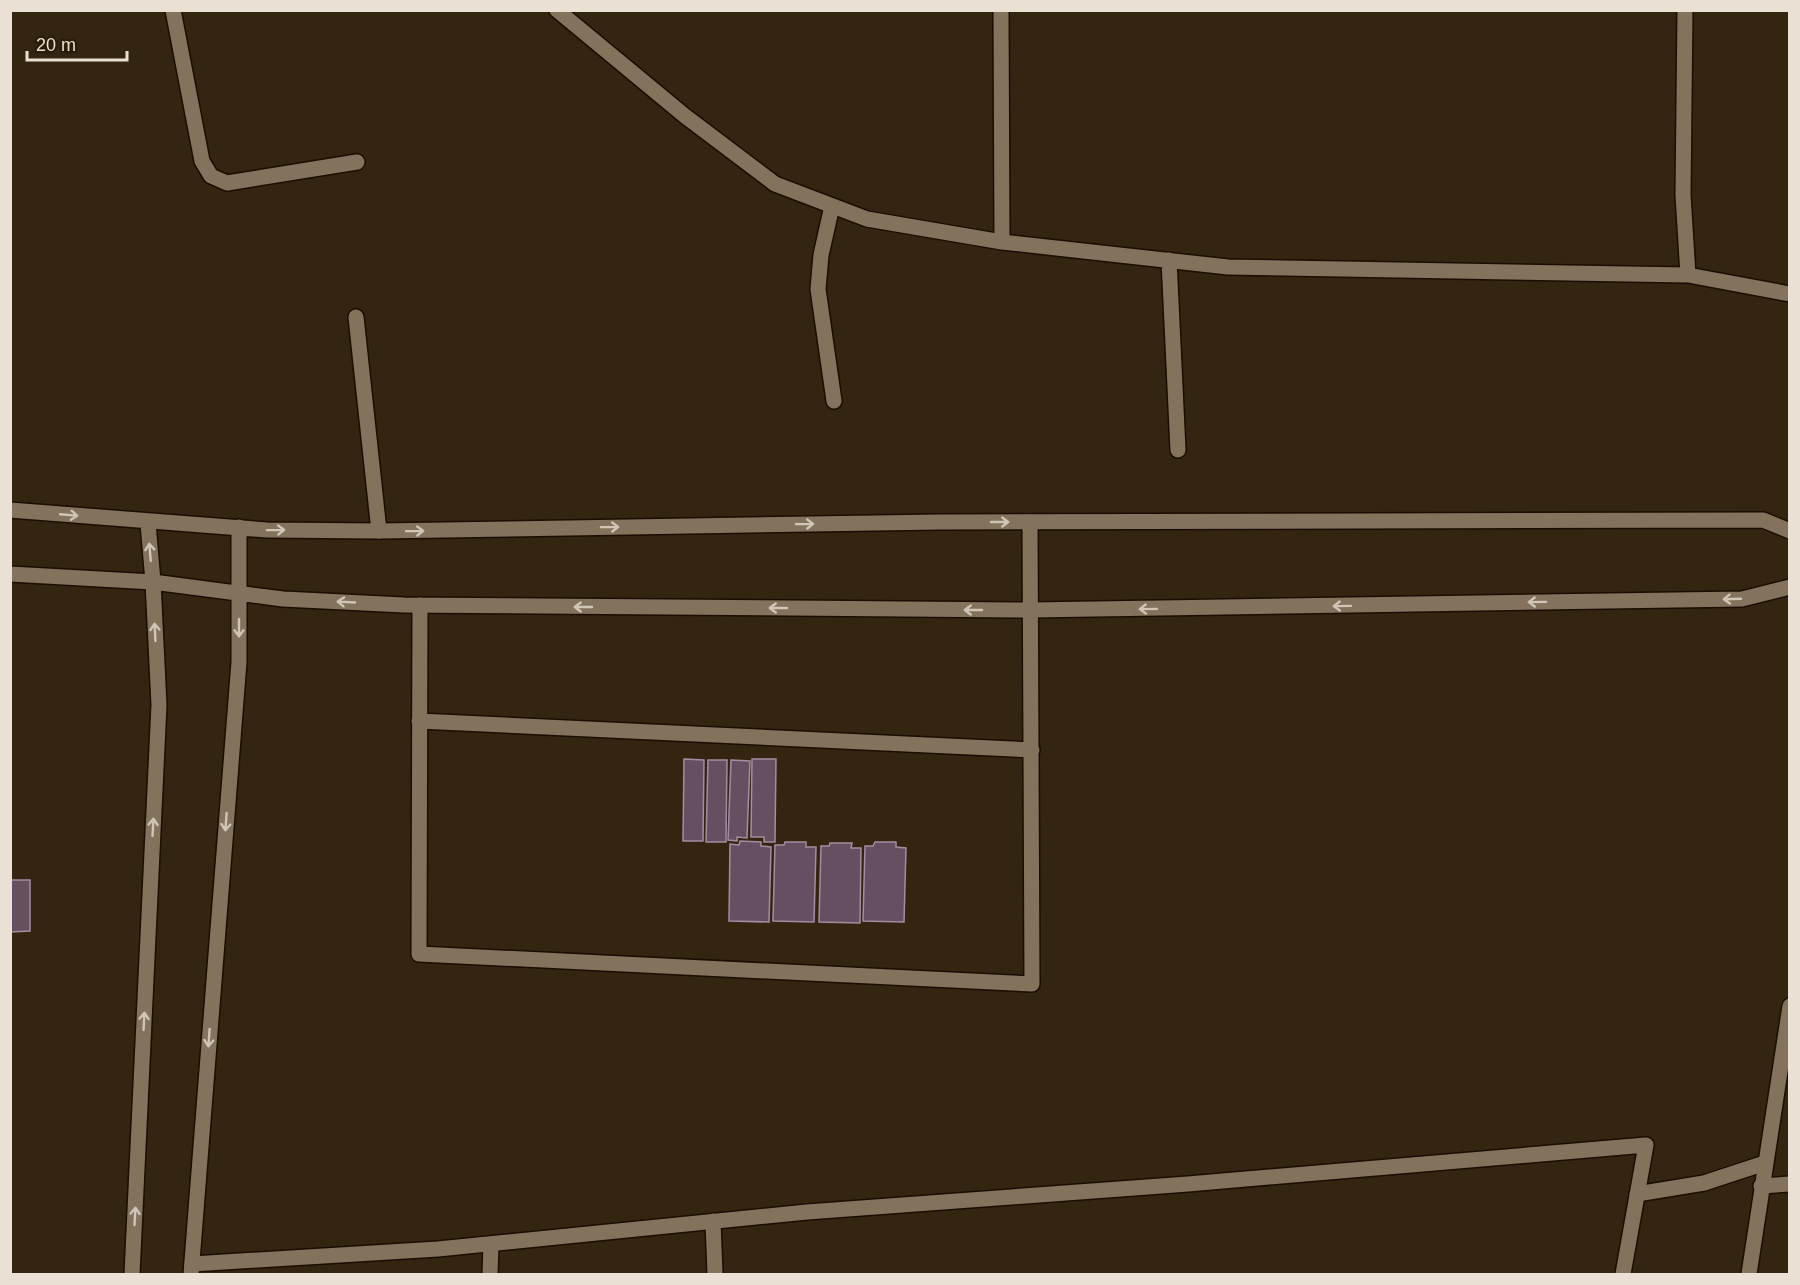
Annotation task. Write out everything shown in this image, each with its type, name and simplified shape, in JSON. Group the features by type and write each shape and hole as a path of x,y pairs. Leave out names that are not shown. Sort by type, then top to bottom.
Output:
{"street":[{"path":"173,10 202,160 211,176 227,183 357,162"},
{"path":"557,10 685,116 775,184 867,219 1002,242 1228,267 1688,275 1790,294"},
{"path":"1000,10 1002,242"},
{"path":"1685,10 1683,195 1688,275"},
{"path":"832,206 821,255 818,289 834,401"},
{"path":"1169,260 1178,450"},
{"path":"356,317 379,531"},
{"path":"10,510 148,523 379,531 1030,522 1763,520 1790,531"},
{"path":"420,605 419,954 1032,984 1030,522"},
{"path":"132,1275 159,705 148,523"},
{"path":"239,527 239,662 191,1269 491,1244 807,1212 1200,1184 1646,1144 1623,1275"},
{"path":"10,574 153,582 283,599 420,605 1031,610 1742,599 1790,587"},
{"path":"419,722 1032,750"},
{"path":"1749,1275 1790,1006"},
{"path":"1637,1194 1704,1183 1765,1162"},
{"path":"1761,1186 1790,1184"},
{"path":"713,1221 715,1275"},
{"path":"490,1275 491,1244"}],"building":[{"path":"684,759 704,760 703,841 683,841"},
{"path":"752,759 776,759 775,842 764,842 764,837 751,837"},
{"path":"708,760 727,760 726,842 706,842"},
{"path":"731,760 750,761 747,838 737,837 737,841 728,840"},
{"path":"740,841 761,842 761,846 771,847 769,922 729,921 730,844 739,845"},
{"path":"785,842 806,842 806,847 816,847 814,922 773,921 775,845 784,845"},
{"path":"875,842 896,842 896,847 906,848 904,922 863,921 865,846 873,846"},
{"path":"830,843 852,843 851,848 861,848 860,923 819,922 821,846 829,846"},
{"path":"10,880 30,880 30,931 10,932"}]}
